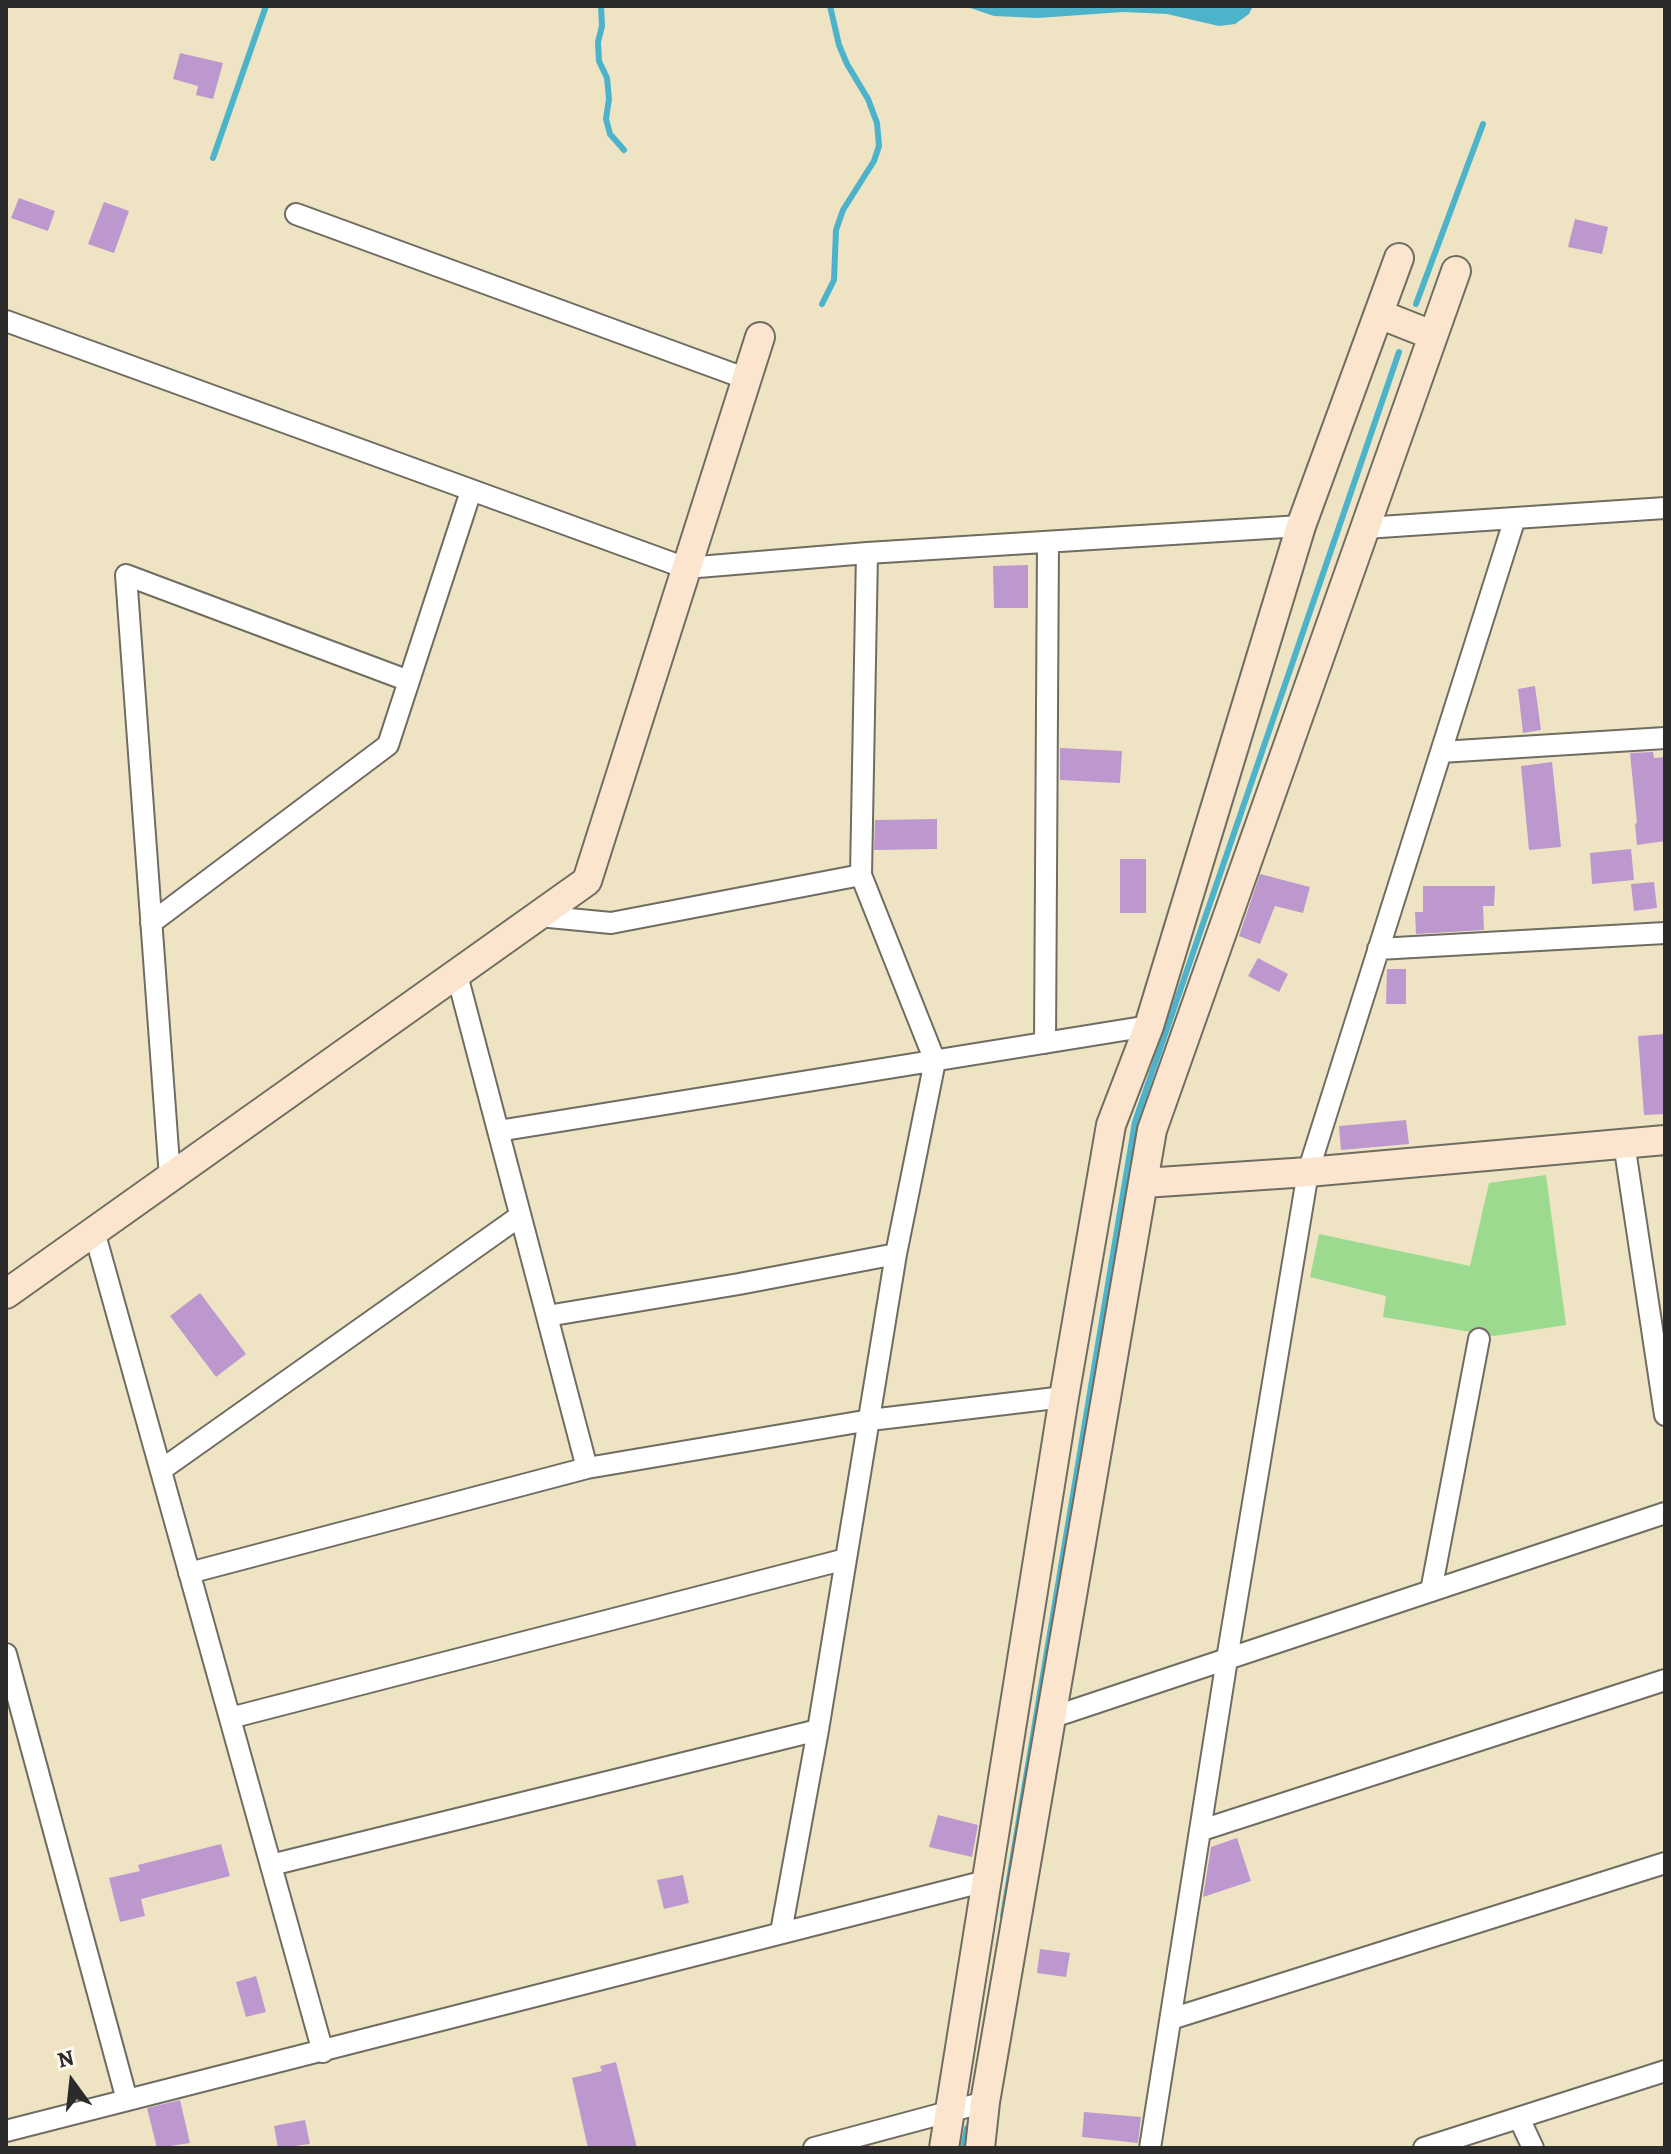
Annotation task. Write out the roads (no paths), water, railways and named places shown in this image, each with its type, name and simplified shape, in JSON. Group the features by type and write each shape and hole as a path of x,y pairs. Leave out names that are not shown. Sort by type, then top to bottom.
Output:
{"street":[{"path":"296,214 747,379"},
{"path":"944,2148 1064,1397 1111,1125 1149,1026 1301,526 1399,258"},
{"path":"980,2148 985,2102 1152,1130 1456,271"},
{"path":"1379,314 1432,335"},
{"path":"6,321 686,568 867,553 1301,526"},
{"path":"6,1294 587,881 760,337"},
{"path":"151,923 388,745 471,491"},
{"path":"1365,528 1665,508"},
{"path":"1150,2148 1308,1172 1515,518"},
{"path":"1045,1043 1048,542"},
{"path":"781,1932 818,1730 896,1254 935,1061 861,875 867,553"},
{"path":"170,1178 126,575 409,681"},
{"path":"1441,752 1665,738"},
{"path":"539,916 611,923 861,875"},
{"path":"1378,949 1665,933"},
{"path":"457,975 587,1468"},
{"path":"498,1131 1149,1026"},
{"path":"1144,1183 1308,1172 1665,1140"},
{"path":"1624,1143 1665,1415"},
{"path":"161,1470 520,1216"},
{"path":"94,1231 323,2052"},
{"path":"547,1316 896,1254"},
{"path":"1431,1591 1479,1339"},
{"path":"189,1573 587,1468 870,1420 1064,1397"},
{"path":"1053,1717 1665,1513"},
{"path":"230,1718 846,1559"},
{"path":"6,1654 127,2100"},
{"path":"1202,1830 1665,1680"},
{"path":"271,1865 818,1730"},
{"path":"1171,2019 1665,1863"},
{"path":"6,2131 986,1881"},
{"path":"1424,2148 1665,2071"},
{"path":"814,2148 985,2102"},
{"path":"1519,2118 1533,2148"}],"water":[{"path":"964,6 1253,6 1249,14 1235,24 1219,26 1167,14 1123,12 1038,18 994,16"}],"waterway":[{"path":"213,158 266,6"},
{"path":"601,6 602,26 598,42 599,61 607,78 609,99 606,119 610,134 624,150"},
{"path":"822,304 834,280 836,230 843,210 874,161 879,146 877,123 868,99 839,45 830,6"},
{"path":"1416,304 1483,124"},
{"path":"1003,1916 1135,1122 1399,352"},
{"path":"963,2148 967,2128"}]}
